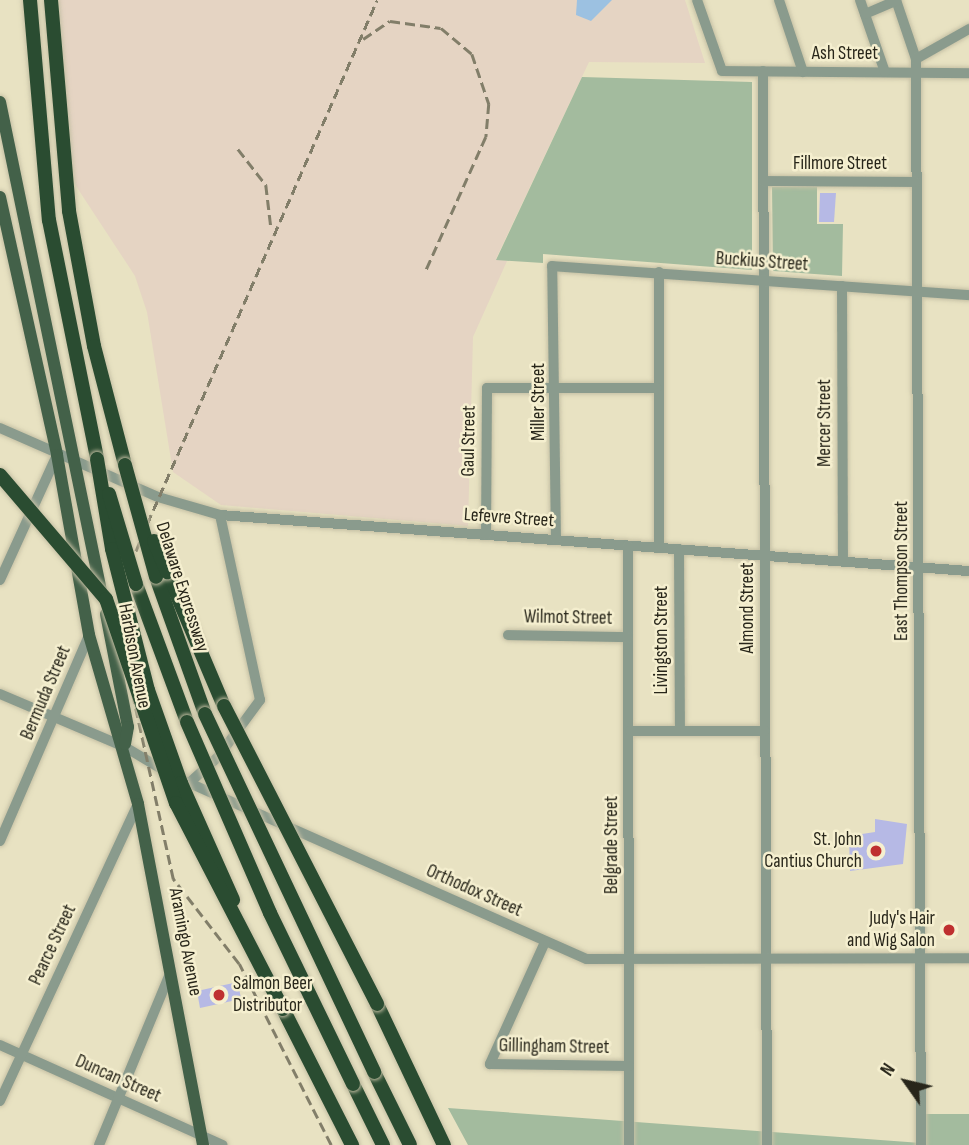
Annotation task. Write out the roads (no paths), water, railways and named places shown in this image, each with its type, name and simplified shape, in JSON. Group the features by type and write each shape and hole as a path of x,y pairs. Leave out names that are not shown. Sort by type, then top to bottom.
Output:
{"highway":[{"name":"Delaware Expressway","path":"30,0 43,172 58,272 97,460 136,584 187,722 270,913 383,1145"},
{"path":"51,0 69,211 94,346 125,465 161,575 444,1145"},
{"path":"97,460 112,550 148,690 196,819 283,1009"},
{"path":"0,475 106,599 176,803 352,1145"},
{"name":"Delaware Expressway","path":"161,575 205,713 410,1145"}],"main road":[{"name":"Harbison Avenue","path":"0,102 128,727 124,747"},
{"name":"Harbison Avenue","path":"0,197 57,455 89,635 124,747"},
{"name":"Aramingo Avenue","path":"124,747 138,804 202,1140"}],"street":[{"name":"Ash Street","path":"697,0 722,71 969,73"},
{"path":"779,0 803,72"},
{"path":"860,0 885,72"},
{"path":"865,14 896,1"},
{"name":"East Thompson Street","path":"896,1 916,59 922,1145"},
{"path":"916,59 969,29"},
{"name":"Almond Street","path":"763,71 766,1145"},
{"name":"Fillmore Street","path":"764,181 916,182"},
{"name":"Buckius Street","path":"552,266 969,295"},
{"name":"Miller Street","path":"552,266 557,388 556,539"},
{"path":"659,272 659,547"},
{"name":"Mercer Street","path":"842,286 843,561"},
{"path":"557,388 657,388"},
{"name":"Gaul Street","path":"486,535 487,389 557,388"},
{"name":"Lefevre Street","path":"0,428 72,461 220,515 969,571"},
{"path":"0,580 57,455"},
{"path":"188,784 218,757 260,701 220,515"},
{"name":"Belgrade Street","path":"628,546 629,1145"},
{"name":"Livingston Street","path":"679,549 680,731"},
{"name":"Bermuda Street","path":"0,841 56,719 89,635"},
{"name":"Wilmot Street","path":"508,635 628,637"},
{"name":"Orthodox Street","path":"0,694 124,747 188,784 587,959 969,958"},
{"path":"630,731 765,731"},
{"name":"Pearce Street","path":"0,1101 138,804"},
{"name":"Gillingham Street","path":"545,942 490,1064 504,1067 629,1066"},
{"path":"99,1145 171,971"},
{"name":"Duncan Street","path":"0,1045 202,1140 223,1145"}],"water":[{"path":"577,0 612,0 591,21 576,15"}],"railway":[{"path":"331,1145 239,964 173,879 122,648 122,608 130,565 147,524 377,0"},
{"path":"363,39 390,21 441,28 472,54 489,104 486,137 425,273"},
{"path":"238,149 266,185 271,227"}],"place":[{"name":"St. John Cantius Church","path":"876,851"},
{"name":"Judy's Hair and Wig Salon","path":"949,930"},
{"name":"Salmon Beer Distributor","path":"219,995"}]}
